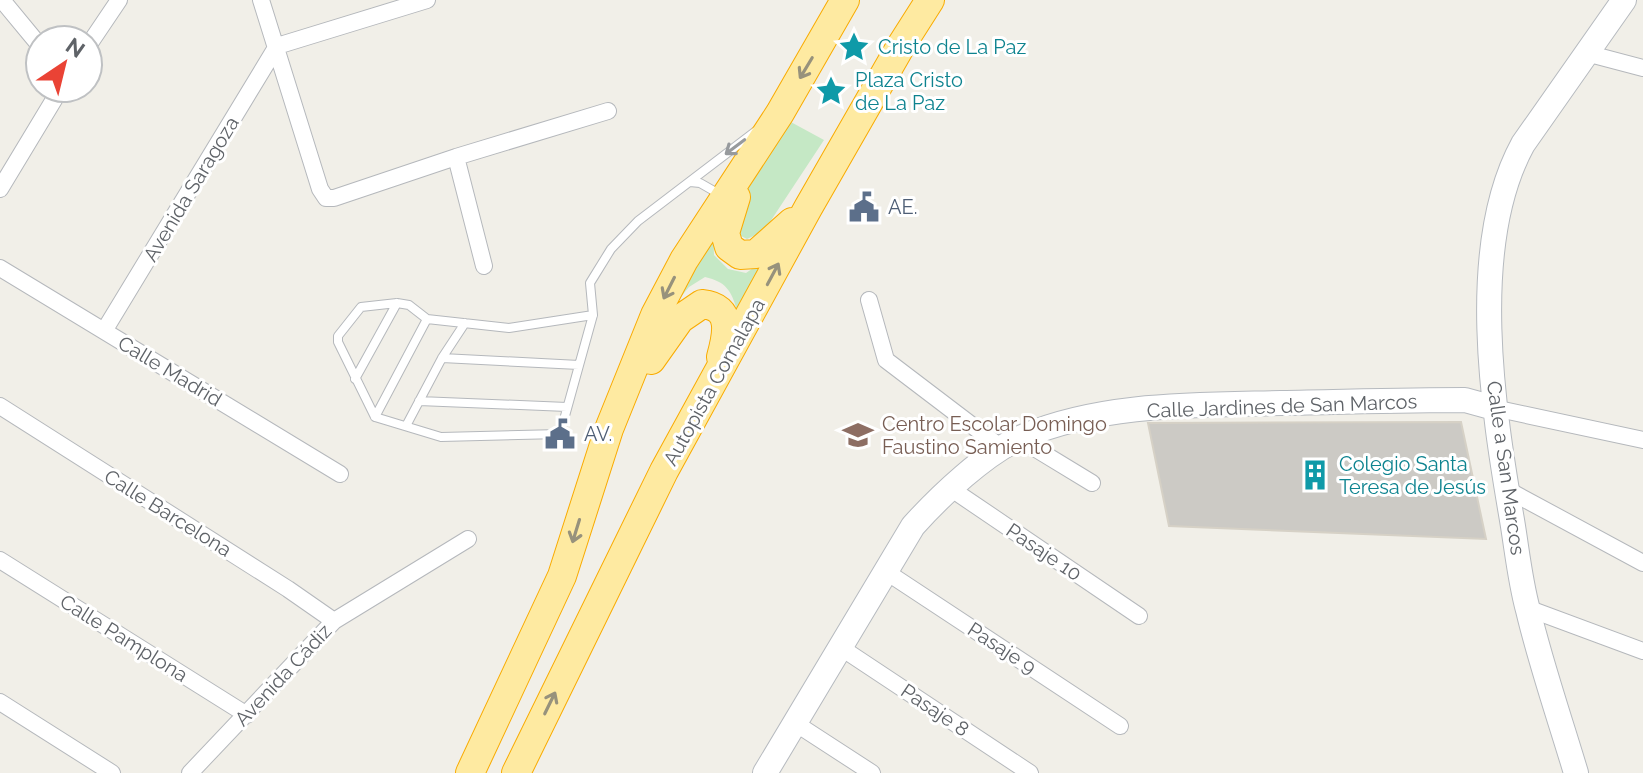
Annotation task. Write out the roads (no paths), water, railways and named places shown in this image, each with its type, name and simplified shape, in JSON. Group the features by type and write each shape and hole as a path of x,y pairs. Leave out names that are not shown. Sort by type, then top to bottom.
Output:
{"highway":[{"path":"470,773 562,576 609,429 662,301 684,260 780,113 845,0"},
{"name":"Autopista Comalapa","path":"516,773 632,533 808,208 930,0"},
{"path":"753,156 727,221 725,233 729,247 740,255 756,254 808,208"},
{"path":"609,429 671,329 687,312 702,304 720,310 725,316 727,330 713,380 698,413"}],"main road":[{"name":"Calle a San Marcos","path":"1576,773 1527,608 1494,408 1489,286 1500,205 1511,166 1523,144 1624,0"},
{"name":"Calle Jardines de San Marcos","path":"765,773 913,526 950,488 1011,443 1051,427 1110,414 1193,405 1465,400 1494,408"}],"street":[{"path":"2,0 24,27"},
{"path":"103,24 119,0"},
{"path":"261,0 321,193 326,198 608,111"},
{"path":"277,46 427,0"},
{"name":"Avenida Saragoza","path":"104,331 277,46"},
{"path":"1586,53 1643,68"},
{"path":"0,189 51,104"},
{"path":"456,157 484,266"},
{"name":"Calle Madrid","path":"0,268 340,474"},
{"path":"869,300 886,360 1011,443 1092,483"},
{"name":"Calle Barcelona","path":"0,406 334,621"},
{"path":"1494,408 1643,440"},
{"name":"Pasaje 10","path":"950,488 1139,616"},
{"path":"1506,489 1643,563"},
{"name":"Avenida Cádiz","path":"190,773 334,621 468,539"},
{"name":"Calle Pamplona","path":"0,560 247,715"},
{"name":"Pasaje 9","path":"885,571 1120,726"},
{"path":"1527,608 1643,651"},
{"name":"Pasaje 8","path":"840,647 1030,773"},
{"path":"0,702 112,773"},
{"path":"795,723 872,773"}],"lane":[{"path":"593,315 509,328 427,319 409,305 397,303 361,307 338,336 343,355 375,417 441,437 560,434 593,315 590,283 611,249 638,221 780,113"},
{"path":"689,182 700,183 725,198"},
{"path":"355,379 397,303"},
{"path":"375,417 427,319"},
{"path":"406,426 442,358 465,323"},
{"path":"442,358 579,365"},
{"path":"419,401 567,407"}],"place":[{"name":"Cristo de La Paz","path":"854,47"},
{"name":"Plaza Cristo de La Paz","path":"831,91"},
{"name":"AE.","path":"864,207"},
{"name":"AV.","path":"560,434"},
{"name":"Centro Escolar Domingo Faustino Samiento","path":"858,435"},
{"name":"Colegio Santa Teresa de Jesús","path":"1315,475"}]}
